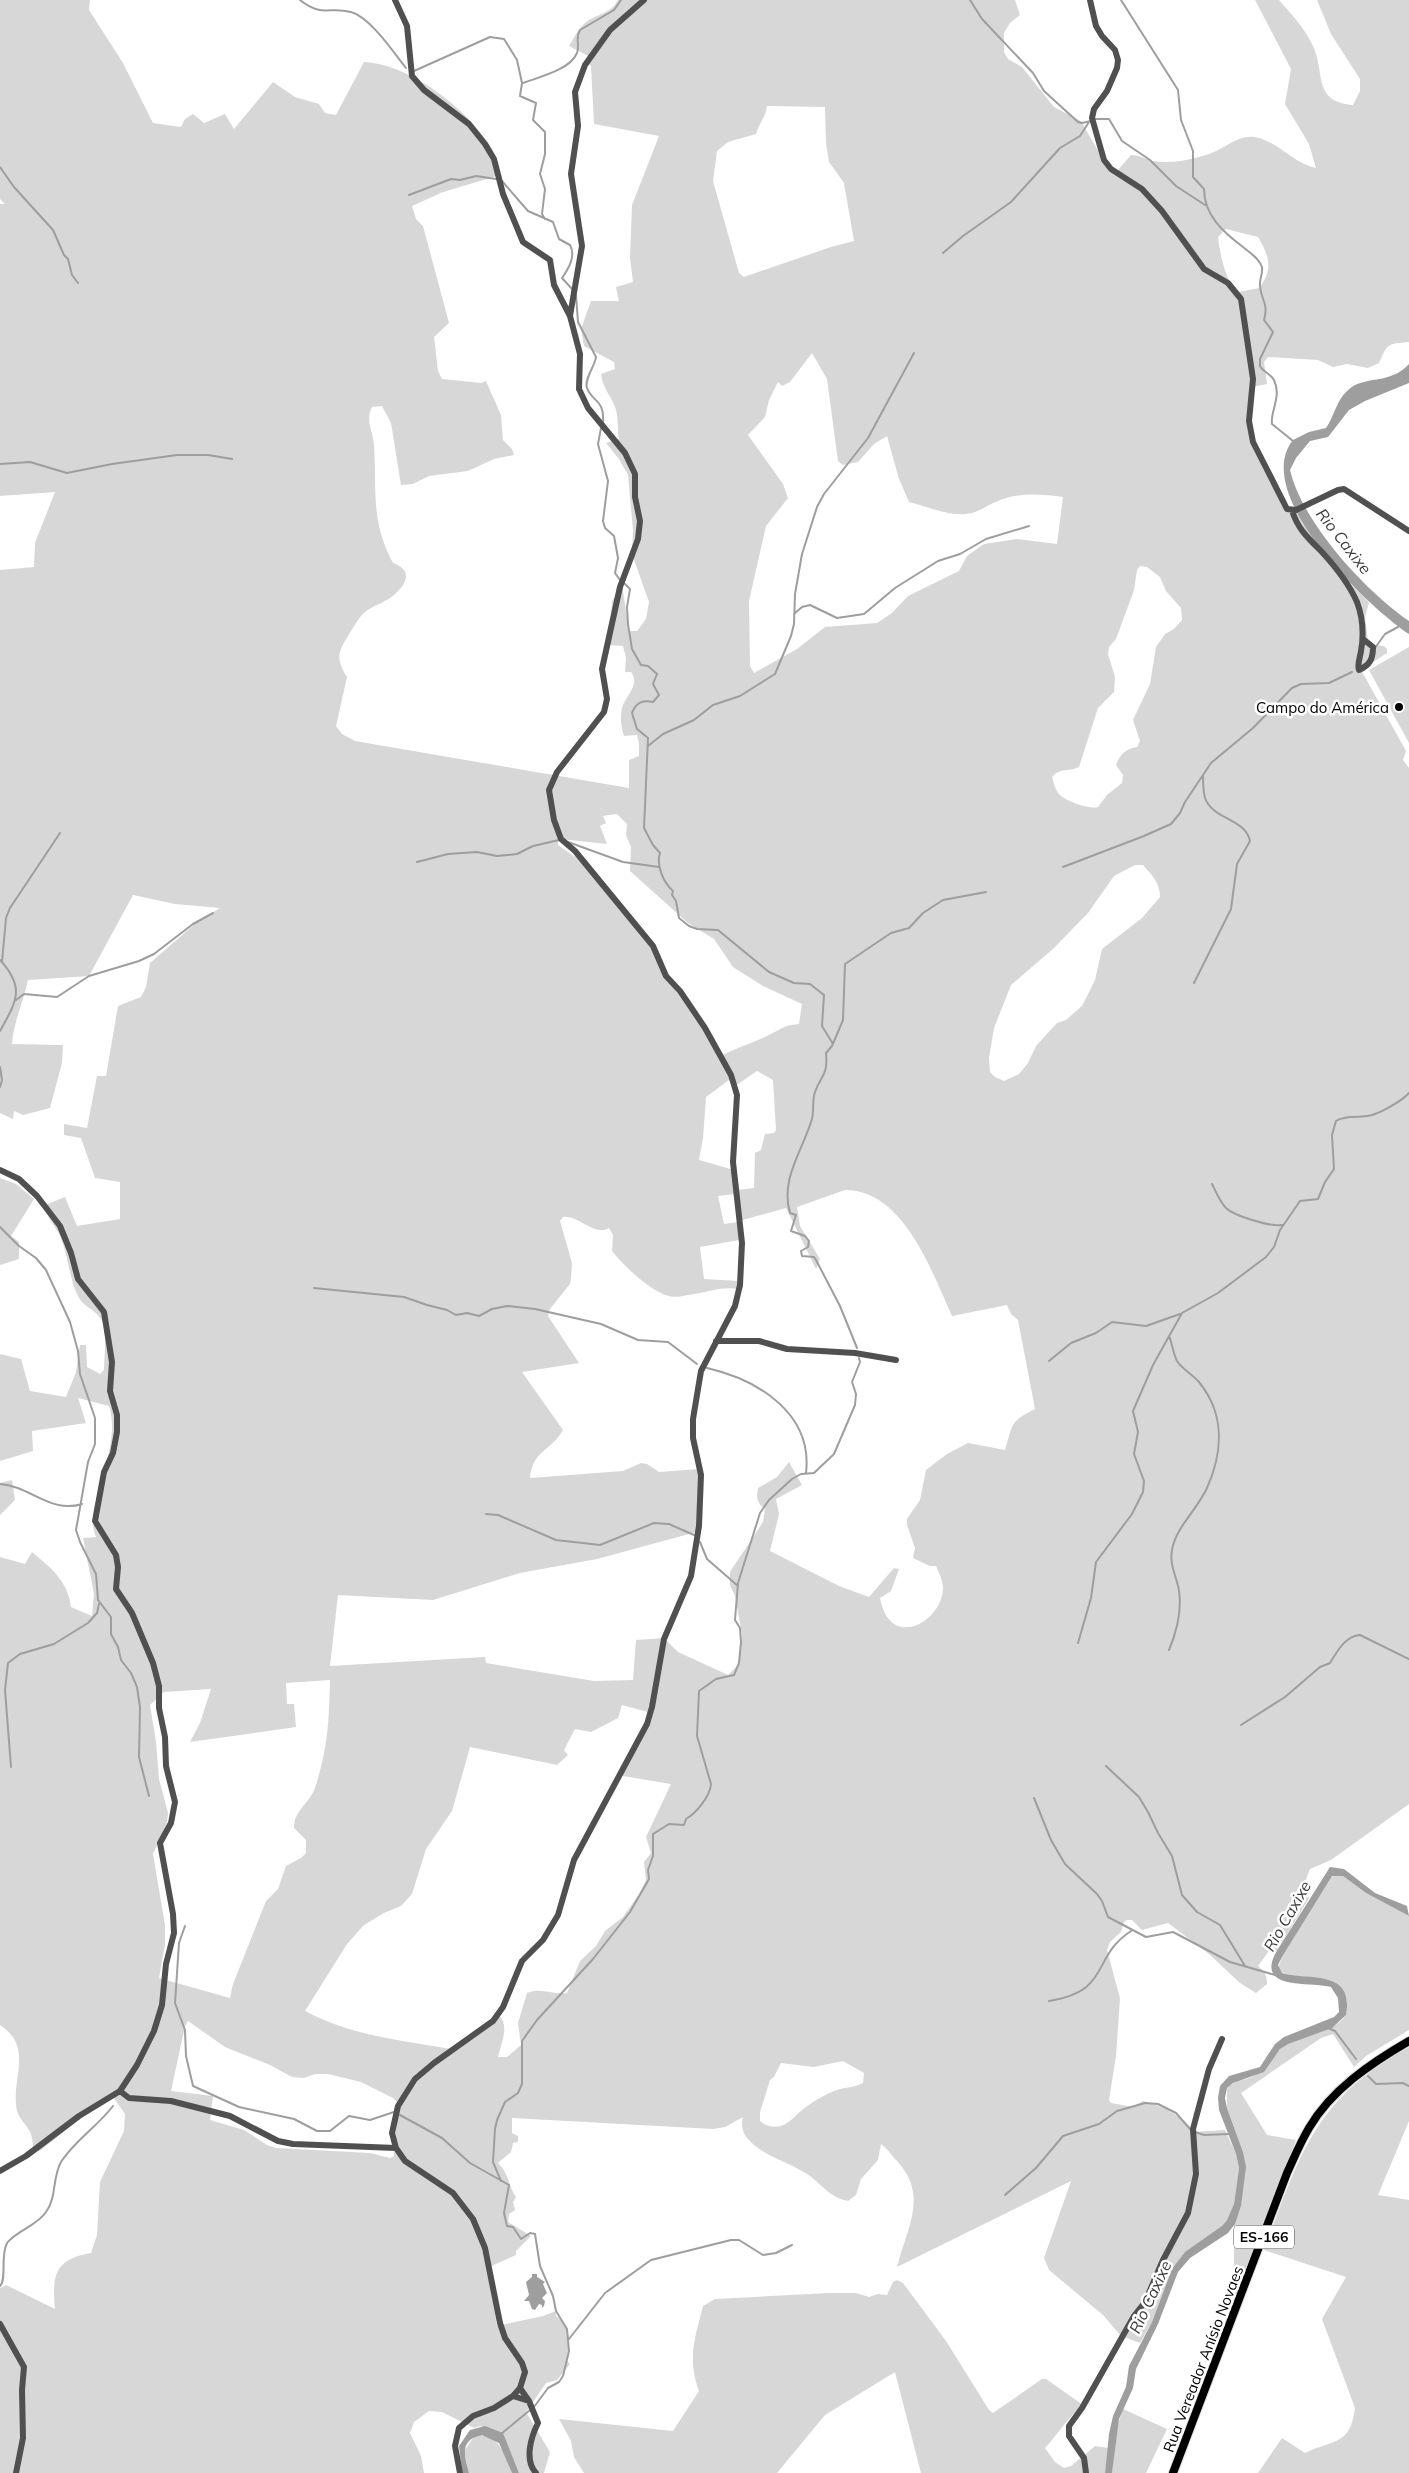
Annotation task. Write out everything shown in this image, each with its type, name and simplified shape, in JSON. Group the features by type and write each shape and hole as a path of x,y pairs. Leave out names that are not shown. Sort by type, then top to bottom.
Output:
{"main road":[{"name":"Rua Vereador Anísio Novaes","path":"1173,2473 1287,2173 1309,2127 1347,2084 1375,2061 1409,2041"}],"street":[{"path":"395,0 407,26 412,76 424,90 468,124 485,144 494,159 503,194 523,242 550,260 554,285 570,316 580,354 579,389 588,408 625,453 636,474 636,497 640,521 638,539 620,587 602,669 607,699 604,712 557,772 549,790 554,820 561,839 575,851 653,946 666,976 680,990 705,1028 731,1075 737,1096 733,1162 743,1263 735,1306 701,1371 693,1419 693,1438 701,1475 699,1526 691,1576 664,1639 652,1707 647,1724 574,1860 558,1915 543,1940 522,1961 504,2007 493,2021 434,2063 416,2079 398,2106 392,2133 396,2148 405,2161 454,2193 473,2219 485,2248 500,2323 505,2338 522,2363 525,2372 520,2388 513,2396 494,2408 473,2416 459,2428 455,2446 460,2473"},
{"path":"570,316 582,246 571,174 578,126 575,92 586,65 610,30 644,0"},
{"path":"1090,0 1096,26 1102,36 1115,50 1118,60 1117,68 1107,91 1094,109 1092,118 1104,160 1111,169 1142,189 1162,211 1204,269 1228,283 1241,299 1252,379 1249,421 1252,442 1287,509 1294,510 1344,489 1409,531"},
{"path":"1294,510 1295,521 1309,541 1321,551 1356,600 1362,616 1362,639"},
{"path":"0,1170 19,1179 37,1196 60,1226 71,1253 78,1280 104,1312 112,1362 110,1391 117,1415 117,1432 113,1453 104,1472 96,1521 116,1555 118,1568 116,1589 132,1613 153,1663 159,1686 159,1708 165,1737 166,1766 175,1802 170,1823 160,1843 171,1900 174,1933 166,1964 162,2005 154,2031 120,2091 79,2116 26,2156 0,2170"},
{"path":"716,1341 759,1340 787,1349 855,1352 896,1360"},
{"path":"1086,2473 1084,2458 1069,2436 1069,2426 1082,2408 1134,2316 1146,2302 1163,2260 1188,2213 1196,2174 1193,2129 1209,2069 1222,2038"},
{"path":"120,2091 129,2098 170,2101 230,2116 278,2141 293,2144 396,2148"},
{"path":"0,2324 24,2367 22,2390 23,2438 16,2473"},
{"path":"520,2388 530,2402 538,2423 532,2434 529,2448 533,2470 536,2473"},
{"path":"513,2396 530,2402"}],"shaded area":[{"path":"0,0 90,0 89,10 123,63 153,123 181,127 185,119 193,114 204,123 225,114 234,129 273,82 295,97 319,104 325,113 336,115 364,62 382,65 419,80 454,105 469,119 492,149 500,175 443,192 412,206 416,219 423,226 449,323 434,337 438,371 442,379 481,383 486,381 501,415 503,440 512,449 514,455 494,459 468,471 429,476 413,484 401,485 391,423 382,406 372,407 369,421 374,445 378,519 381,533 393,563 403,569 406,577 403,585 395,594 363,614 341,649 340,664 347,677 336,726 342,734 355,741 629,788 629,760 639,756 639,744 637,735 624,736 621,715 622,708 633,686 634,677 631,672 625,672 626,658 623,646 609,645 612,601 622,584 629,631 637,631 646,619 649,602 632,554 633,530 628,475 619,459 606,443 619,439 616,411 603,384 601,374 615,369 614,362 584,346 581,329 591,301 619,301 616,287 633,282 630,258 632,205 659,136 594,124 591,66 586,62 590,57 569,46 583,25 611,9 618,0 1015,0 1020,15 1010,23 1004,33 1004,52 1008,59 1022,67 1054,107 1081,121 1111,170 1118,170 1131,155 1153,161 1181,161 1215,152 1245,137 1259,138 1267,141 1308,166 1316,168 1309,144 1285,104 1291,69 1255,0 1279,0 1309,38 1316,54 1325,91 1331,98 1340,103 1353,105 1360,91 1360,79 1331,34 1317,0 1409,0 1409,342 1392,344 1384,352 1379,363 1368,368 1347,364 1333,367 1318,360 1268,357 1264,362 1267,384 1252,387 1250,423 1253,442 1283,503 1296,511 1348,581 1369,602 1365,618 1368,641 1373,645 1384,646 1387,649 1387,653 1361,670 1406,751 1403,760 1409,768 1409,1804 1331,1860 1310,1869 1304,1884 1309,1898 1276,1953 1269,1951 1258,1966 1267,1978 1267,1984 1256,1993 1240,1983 1209,1954 1168,1923 1142,1930 1132,1920 1127,1920 1124,1922 1121,1932 1110,1942 1107,1950 1120,1998 1116,2056 1109,2100 1111,2103 1133,2107 1143,2101 1157,2105 1178,2116 1193,2132 1225,2130 1236,2154 1239,2168 1234,2204 1227,2220 1172,2269 1152,2322 1140,2343 1121,2336 1103,2315 1049,2270 1044,2258 1071,2181 897,2267 910,2225 914,2199 907,2174 881,2144 878,2160 861,2179 856,2195 848,2201 832,2194 802,2171 769,2155 754,2145 744,2133 743,2117 725,2127 713,2129 512,2118 512,2133 518,2136 518,2142 513,2143 511,2152 498,2163 505,2172 516,2197 513,2202 515,2210 509,2214 508,2222 531,2236 516,2251 516,2255 487,2268 497,2326 543,2316 556,2311 556,2316 565,2325 569,2336 567,2361 570,2364 557,2380 546,2383 526,2412 550,2452 544,2473 519,2473 502,2433 480,2426 474,2428 442,2412 429,2411 414,2422 410,2433 421,2456 424,2473 0,2473 0,2288 6,2285 55,2309 54,2287 58,2271 69,2260 91,2253 97,2235 100,2182 124,2131 125,2114 111,2094 41,2150 33,2153 31,2134 17,2111 16,2087 19,2054 10,2034 0,2025 0,1557 25,1564 32,1552 58,1576 66,1590 71,1607 92,1616 94,1594 83,1538 96,1537 93,1525 94,1510 111,1441 112,1423 109,1406 78,1398 86,1423 32,1431 33,1451 0,1461 0,1354 21,1359 30,1391 66,1397 76,1372 80,1345 86,1345 87,1367 100,1374 104,1370 105,1340 103,1323 98,1315 79,1298 75,1290 62,1240 48,1216 45,1205 65,1197 77,1226 120,1219 120,1182 95,1178 81,1138 64,1135 64,1124 87,1128 97,1076 106,1076 118,1006 141,997 146,987 150,963 196,923 220,908 175,904 133,895 89,976 28,980 12,1044 63,1045 62,1063 50,1108 23,1115 14,1111 13,1119 0,1113 0,570 34,567 35,543 55,492 0,496 0,204 5,204 0,199","holes":["767,106 825,107 826,143 829,162 844,183 854,241 744,277 739,273 713,181 717,151 728,142 756,134","1226,229 1258,237 1265,250 1268,262 1267,275 1259,288 1239,292 1234,288 1227,275 1218,237","812,353 827,379 838,461 843,465 858,462 874,444 887,436 899,479 909,502 945,512 966,514 1014,496 1063,497 1057,544 1017,539 984,544 967,556 959,571 908,596 892,613 877,623 825,627 797,649 754,673 750,666 749,601 766,526 788,498 783,484 748,435 765,417 769,400 778,382 782,386 790,382","1140,566 1147,567 1160,577 1166,591 1181,608 1182,620 1174,629 1165,634 1156,647 1150,684 1133,720 1140,741 1137,747 1124,753 1116,765 1123,775 1122,783 1107,795 1098,807 1084,806 1067,800 1060,795 1052,777 1059,772 1079,767 1098,708 1114,692 1115,677 1108,654 1109,647 1116,639 1134,590 1137,570","617,814 627,824 626,835 631,847 630,871 688,923 714,939 733,967 763,986 802,1004 799,1024 786,1027 721,1056 665,975 656,955 630,920 578,859 558,845 561,839 607,844 600,826 606,823 603,816","1135,865 1143,865 1157,883 1160,897 1142,918 1102,949 1095,980 1082,1006 1066,1020 1057,1023 1036,1046 1028,1063 1019,1074 1004,1081 995,1077 990,1072 989,1058 994,1028 1011,985 1054,948 1088,913 1114,876","757,1071 773,1080 776,1130 774,1133 765,1134 761,1150 755,1153 754,1188 737,1190 734,1170 699,1160 703,1138 706,1097 729,1080 732,1085 738,1084","845,1190 865,1193 883,1203 899,1218 913,1236 925,1257 952,1316 1007,1305 1011,1314 1018,1320 1035,1409 1020,1417 1013,1425 1005,1450 968,1443 947,1454 926,1470 920,1500 907,1519 907,1525 915,1548 913,1558 930,1566 936,1566 941,1577 943,1588 941,1600 935,1611 926,1620 915,1626 904,1627 894,1624 886,1614 880,1598 891,1591 899,1569 894,1568 869,1597 839,1586 770,1551 779,1514 776,1499 802,1485 789,1462 777,1477 758,1488 758,1500 765,1509 763,1522 730,1572 730,1585 735,1596 742,1634 738,1665 728,1675 678,1652 664,1638 636,1640 633,1680 594,1681 486,1663 485,1657 330,1666 338,1595 433,1600 520,1573 597,1559 700,1531 699,1469 659,1472 647,1464 641,1463 623,1471 530,1478 534,1462 538,1456 553,1443 563,1430 522,1372 579,1363 548,1316 550,1309 570,1284 571,1278 572,1263 560,1221 563,1217 575,1219 598,1230 609,1228 613,1235 612,1251 617,1257 646,1284 671,1297 719,1289 738,1289 739,1281 704,1279 700,1247 739,1240 738,1222 724,1224 718,1196 735,1194 739,1221 786,1208 816,1269 820,1259 800,1226 797,1207","330,1680 328,1722 323,1760 315,1788 296,1816 294,1828 306,1840 306,1853 286,1866 278,1889 266,1901 233,1984 230,1998 159,1978 165,1944 165,1925 153,1854 167,1823 168,1813 159,1779 150,1705 164,1692 211,1689 200,1723 190,1742 296,1727 294,1704 287,1704 286,1683","622,1705 648,1712 650,1719 617,1775 671,1784 646,1837 651,1853 644,1862 646,1880 639,1894 623,1917 605,1931 596,1946 580,1961 567,1993 542,1991 527,1993 518,2023 521,2045 507,2057 498,2057 504,2030 504,2025 499,2015 493,2024 457,2050 360,2032 305,2011 347,1944 364,1925 384,1913 401,1906 412,1894 426,1849 452,1811 470,1747 557,1765 568,1755 564,1750 575,1729 591,1732 618,1718","188,2021 225,2047 270,2065 292,2077 304,2078 315,2074 328,2074 361,2082 393,2098 397,2102 394,2156 390,2158 370,2153 276,2148 267,2145 244,2130 210,2120 213,2096 171,2091 185,2026","843,2061 864,2073 863,2083 825,2095 809,2104 788,2122 775,2127 760,2121 760,2112 770,2080 774,2077 781,2063 814,2067"]},
{"path":"1409,364 1409,383 1365,401 1349,410 1328,437 1310,441 1296,458 1290,470 1307,511 1321,533 1355,574 1409,621 1409,634 1368,600 1343,575 1320,547 1300,518 1287,489 1284,463 1293,440 1309,432 1326,428 1340,399 1347,391 1361,383 1393,375"},
{"name":"Campo do América","path":"1409,647 1409,743 1369,670"},
{"path":"0,1178 16,1184 34,1199 11,1236 19,1242 19,1259 0,1265"},
{"path":"12,1480 15,1500 0,1515 0,1483"},
{"path":"1330,1867 1344,1869 1375,1893 1407,1906 1409,1916 1366,1893 1343,1876 1332,1876 1282,1957 1278,1965 1282,1973 1327,1979 1337,1983 1343,1990 1347,2000 1346,2015 1332,2028 1288,2044 1280,2049 1264,2072 1233,2083 1227,2088 1225,2098 1227,2108 1243,2152 1246,2167 1241,2206 1235,2224 1228,2233 1190,2258 1178,2272 1158,2324 1136,2369 1133,2388 1119,2419 1112,2473 1105,2473 1113,2416 1126,2387 1129,2366 1152,2322 1172,2269 1185,2252 1222,2226 1227,2220 1234,2204 1239,2168 1236,2154 1219,2110 1220,2086 1229,2076 1260,2067 1275,2044 1284,2037 1334,2017 1339,2012 1338,1998 1331,1987 1300,1984 1280,1979 1273,1974 1271,1966 1275,1954"},
{"path":"1335,1875 1343,1876 1366,1893 1409,1916 1409,2030 1366,2056 1354,2067 1333,2034 1321,2038 1241,2093 1267,2135 1296,2140 1234,2303 1234,2225 1241,2206 1243,2152 1227,2108 1227,2089 1233,2083 1251,2078 1260,2072 1287,2044 1327,2030 1341,2021 1346,2015 1347,1998 1342,1987 1332,1981 1295,1976 1285,1973 1278,1968 1282,1957 1330,1878"},
{"path":"1409,2047 1409,2121 1378,2195 1409,2200 1409,2473 1258,2473 1282,2438 1305,2453 1339,2440 1345,2435 1353,2420 1355,2408 1322,2319 1346,2277 1264,2250 1288,2186 1314,2132 1351,2087 1377,2067"},
{"path":"532,2274 537,2274 537,2277 545,2282 543,2284 547,2293 542,2298 545,2301 544,2306 542,2308 542,2305 539,2304 535,2310 532,2309 529,2301 524,2301 529,2295 526,2282 532,2277"},
{"path":"897,2280 903,2283 946,2341 989,2410 993,2413 1042,2379 1046,2379 1083,2405 1045,2448 1055,2462 1064,2468 1071,2466 1095,2446 1108,2448 1105,2473 921,2473 895,2372 825,2415 777,2473 584,2473 574,2457 571,2441 559,2419 673,2431 699,2391 693,2368 695,2338 703,2306 715,2299 828,2293 856,2293 869,2297 878,2294 887,2295 893,2282"},
{"path":"1123,2409 1167,2429 1146,2473 1112,2473 1117,2427"},
{"path":"485,2426 503,2433 519,2473 512,2473 499,2443 482,2435 474,2437 466,2445 465,2455 469,2473 462,2473 459,2446 470,2430"},
{"path":"485,2435 491,2438 501,2447 512,2473 469,2473 464,2451 474,2437"}],"waterway":[{"path":"300,0 314,9 343,10 358,15 374,28 406,68"},
{"path":"523,83 553,72 568,64 577,53 580,30 614,10 621,0"},
{"path":"970,0 982,19 1033,73 1044,91 1078,122 1091,121"},
{"path":"1121,0 1178,90 1181,120 1193,151 1193,177 1204,189 1207,207 1211,215 1228,235 1257,258 1261,264 1260,284 1266,310 1264,320 1273,332 1260,359 1260,366 1273,378 1276,386 1277,392 1272,424 1293,441"},
{"path":"414,71 490,37 504,39 517,60 522,83 520,96 536,103 533,120 545,132 545,154 540,174 545,189 542,214 545,219"},
{"path":"1095,119 1109,119 1122,141 1150,160 1176,186 1205,205"},
{"path":"943,253 963,236 1011,202 1060,148 1080,136 1089,122"},
{"path":"0,167 14,187 53,230 64,255 68,259 72,275 78,283"},
{"path":"409,195 451,179 460,180 476,176 496,179"},
{"path":"502,181 528,211 553,222 559,239 570,245 572,258 562,278 572,289"},
{"path":"576,295 578,322 596,357 586,384 589,393 602,409 603,423"},
{"path":"648,746 663,734 694,720 713,705 740,696 775,674 791,636 794,624 795,594 802,554 817,507 824,494 868,438 914,353"},
{"path":"601,428 598,444 608,481 603,521 605,528 614,536 618,558 615,573 620,580"},
{"path":"0,464 30,462 67,473 112,464 177,455 208,455 232,459"},
{"path":"794,614 802,607 810,605 837,618 864,614 895,588 938,561 960,554 986,539 1029,526"},
{"path":"624,583 630,589 627,607 632,649 641,665 648,666 657,674 653,684 659,695 653,702 646,701 638,704 632,713 637,729 648,738 644,828 653,845 660,853 660,868 663,878 673,891 672,895 676,901 679,918 689,926 697,929 718,930 769,972 794,983 810,984 824,995 822,1026 833,1044"},
{"path":"1375,648 1385,634 1398,627"},
{"path":"1063,867 1171,824 1211,763 1253,728 1292,688 1301,684 1329,683 1352,672"},
{"path":"1194,983 1231,909 1237,864 1250,841 1247,833 1242,828 1209,805 1204,795 1203,775"},
{"path":"2,962 6,918 10,908 60,833"},
{"path":"417,862 448,854 477,852 497,856 517,854 533,846 559,840"},
{"path":"568,842 623,862 659,867"},
{"path":"857,1348 840,1306 816,1260 814,1257 802,1256 801,1251 808,1247 809,1241 805,1236 791,1231 796,1215 790,1213 788,1201 790,1177 812,1119 815,1092 825,1070 826,1053 832,1046 843,1020 845,964 891,933 909,928 923,913 943,900 986,892"},
{"path":"16,1000 24,994 57,997 89,976 139,961 154,954 193,924 213,913"},
{"path":"0,960 8,970 16,987 14,1003 0,1031"},
{"path":"0,1067 2,1080 0,1087"},
{"path":"1078,1643 1091,1598 1096,1562 1132,1514 1143,1492 1144,1481 1134,1454 1138,1432 1133,1411 1153,1365 1182,1313 1218,1293 1266,1257 1274,1247 1280,1230 1300,1201 1318,1199 1325,1182 1334,1169 1332,1135 1336,1121 1377,1113 1396,1104 1409,1093"},
{"path":"1212,1184 1222,1203 1230,1211 1262,1223 1282,1225"},
{"path":"0,1227 19,1246 36,1258 46,1270 70,1322 78,1351 80,1374 95,1418 95,1444 88,1462 76,1530 96,1574 98,1600 111,1617 111,1634 118,1647 121,1660 131,1673 137,1687 140,1707 139,1757 149,1796"},
{"path":"314,1288 404,1297 447,1310 456,1315 467,1313 479,1316 492,1309 507,1306 535,1309 601,1324 638,1340 668,1342 697,1364"},
{"path":"1049,1361 1071,1343 1096,1333 1112,1322 1146,1326 1180,1314"},
{"path":"1169,1336 1177,1361 1199,1382 1207,1394 1217,1420 1219,1434 1216,1461 1207,1488 1182,1526 1172,1550 1172,1566 1179,1591 1180,1606 1176,1629 1169,1650"},
{"path":"501,2181 493,2162 495,2129 505,2102 518,2093 522,2084 522,2041 537,2020 593,1959 630,1912 649,1879 648,1870 653,1856 653,1834 669,1824 684,1825 686,1819 698,1809 708,1794 711,1784 697,1736 699,1691 716,1679 734,1675 739,1663 740,1628 735,1620 738,1583 760,1513 769,1500 792,1479 801,1474 814,1473 834,1454 855,1405 856,1394 852,1382 860,1362 859,1358"},
{"path":"707,1368 745,1381 779,1403 801,1433 806,1452 806,1473"},
{"path":"0,1484 21,1489 50,1503 71,1506 82,1504"},
{"path":"486,1514 498,1515 556,1540 600,1545 654,1523 669,1524 694,1535"},
{"path":"700,1542 707,1559 738,1586"},
{"path":"11,1767 5,1690 8,1663 20,1654 54,1644 88,1623 97,1613 99,1604"},
{"path":"1241,1725 1285,1697 1320,1667 1330,1663 1342,1645 1355,1636 1360,1635 1409,1659"},
{"path":"1106,1766 1139,1797 1148,1812 1172,1856 1182,1895 1197,1912 1220,1925 1245,1966"},
{"path":"1034,1798 1051,1840 1065,1864 1097,1894 1108,1917 1146,1937 1173,1932 1230,1962 1275,1975"},
{"path":"185,1926 179,1943 175,2003 185,2030 186,2056 193,2086 239,2107 294,2119 317,2131 330,2131 349,2116 370,2120 394,2112"},
{"path":"1049,2001 1083,1990 1092,1982 1118,1941 1131,1931"},
{"path":"1328,2028 1335,2031 1356,2059"},
{"path":"1368,2076 1376,2084 1403,2083 1409,2086"},
{"path":"1005,2195 1036,2168 1063,2136 1099,2124 1117,2111 1145,2103 1158,2104 1176,2113 1191,2130"},
{"path":"0,2286 3,2278 4,2255 7,2243 38,2221 46,2212 52,2200 56,2174 61,2162 113,2106"},
{"path":"400,2115 442,2138 470,2163 509,2185 504,2213 507,2226 513,2227 521,2239 530,2233 535,2234 540,2266 553,2296 556,2311 567,2329 569,2351 563,2376 559,2382 548,2388 534,2407"},
{"path":"1195,2132 1204,2135 1229,2134"},
{"path":"569,2339 605,2293 651,2260 731,2240 739,2240 763,2255 776,2253 792,2245"},
{"path":"501,2434 530,2410"}],"place":[{"name":"Campo do América","path":"1399,707"}],"water label":[{"name":"Rio Caxixe","path":"1344,541"},
{"name":"Rio Caxixe","path":"1287,1916"},
{"name":"Rio Caxixe","path":"1150,2297"}]}
